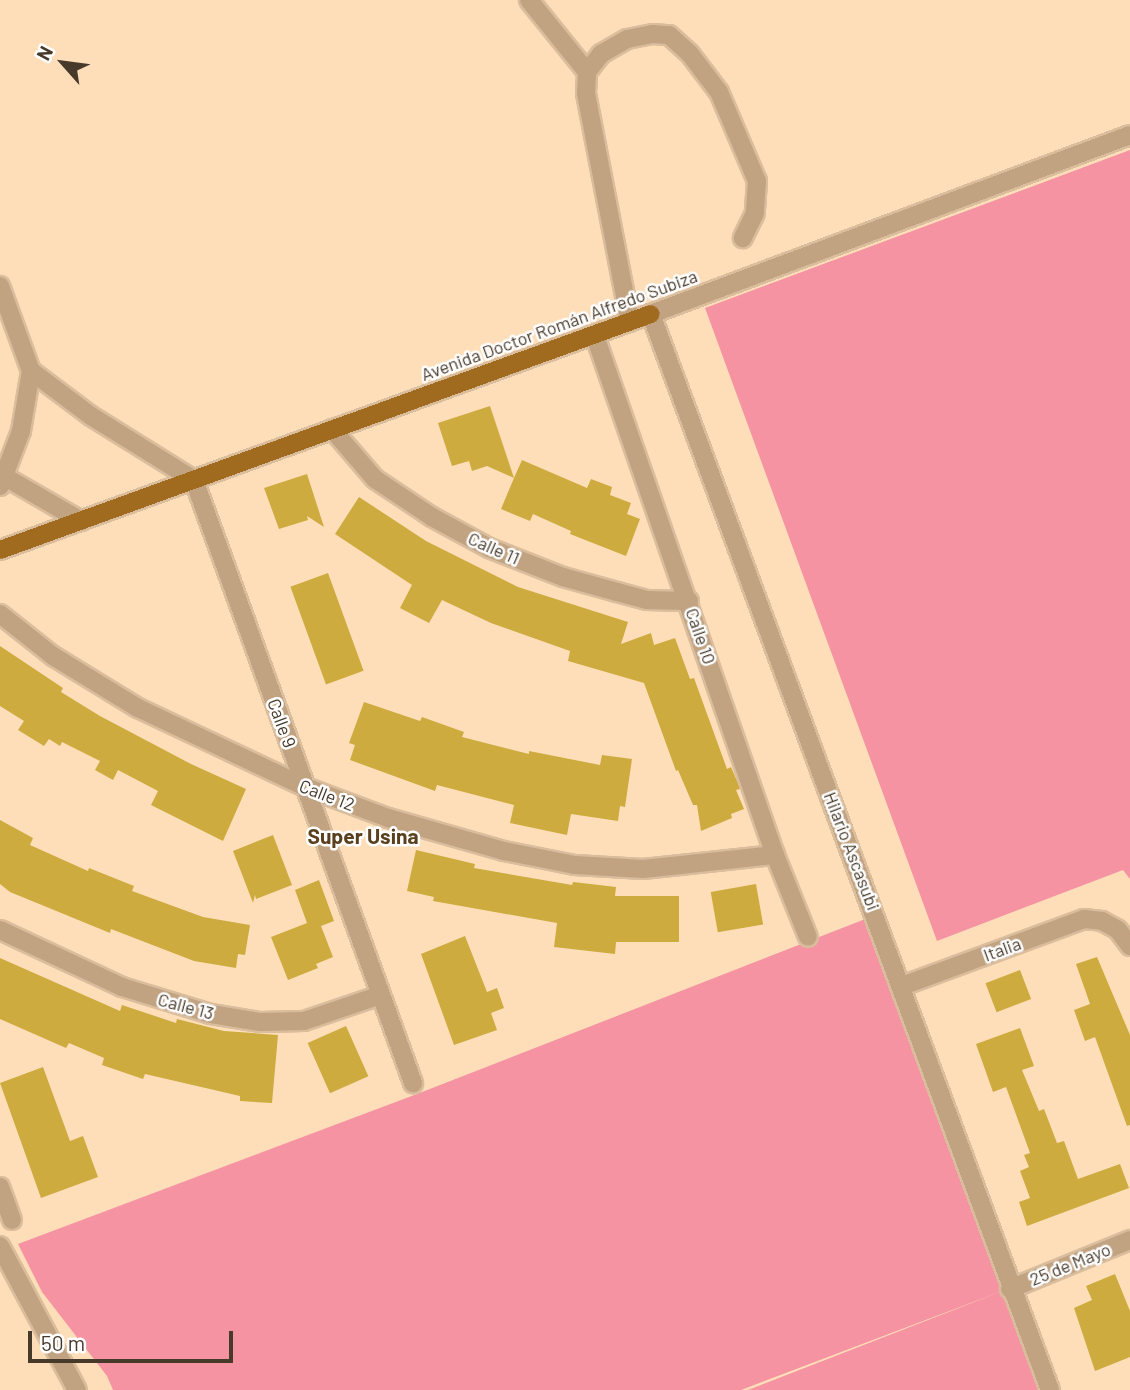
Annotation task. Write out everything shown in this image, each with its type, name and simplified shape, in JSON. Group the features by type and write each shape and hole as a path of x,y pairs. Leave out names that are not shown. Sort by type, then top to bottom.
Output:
{"main road":[{"name":"Avenida Doctor Román Alfredo Subiza","path":"0,550 651,314"}],"street":[{"path":"529,0 587,72"},
{"path":"630,322 586,93 587,72 601,54 627,39 653,34 669,35 690,54 719,92 757,181 755,212 743,238"},
{"name":"Avenida Doctor Román Alfredo Subiza","path":"651,314 1130,135"},
{"path":"0,286 31,371 20,431 2,479 81,521"},
{"name":"Hilario Ascasubi","path":"651,314 902,986 1010,1289 1050,1390"},
{"name":"Calle 10","path":"594,336 689,601 775,855 808,937"},
{"path":"31,371 91,416 194,480"},
{"name":"Calle 11","path":"332,429 375,479 432,517 489,548 564,577 617,592 648,600 689,601"},
{"name":"Calle 9","path":"194,480 413,1083"},
{"name":"Calle 12","path":"0,614 53,656 138,708 305,787 414,825 504,851 575,865 643,869 775,855"},
{"name":"Italia","path":"902,986 1084,919 1102,922 1118,930 1130,946"},
{"name":"Calle 13","path":"0,930 122,987 211,1014 260,1022 304,1021 381,995"},
{"path":"0,1187 12,1220"},
{"name":"25 de Mayo","path":"1010,1289 1130,1240"},
{"path":"0,1246 76,1390"}],"shaded area":[{"path":"1130,150 1130,879 1123,870 937,941 705,308"},
{"path":"873,916 1050,1390 748,1390 1005,1290 741,1390 113,1390 107,1376 42,1292 18,1244 417,1094"}],"building":[{"path":"490,406 514,478 487,466 472,471 469,461 452,466 438,423"},
{"path":"522,460 587,488 591,479 612,487 610,495 631,503 627,514 640,519 626,556 570,534 571,531 533,514 530,521 501,509"},
{"path":"307,474 324,527 307,516 308,520 279,529 264,488"},
{"path":"359,497 426,541 518,587 628,622 621,644 651,633 654,645 675,638 690,679 694,678 727,769 731,767 738,783 740,789 736,790 744,809 731,814 732,818 701,831 697,805 693,805 678,770 676,771 644,683 568,661 570,651 491,623 442,600 429,623 400,608 412,585 335,534"},
{"path":"328,573 364,671 326,684 290,587"},
{"path":"0,646 63,688 61,692 100,716 191,764 246,789 223,841 151,805 158,791 118,770 113,780 95,770 100,761 62,742 60,746 49,739 44,746 18,730 24,721 0,706"},
{"path":"364,702 420,721 422,717 464,732 462,737 529,754 529,751 600,765 602,755 632,759 625,807 620,806 618,821 571,814 567,835 510,823 514,805 437,785 435,791 350,760 355,745 349,743"},
{"path":"0,820 33,838 30,845 88,871 89,868 134,886 132,891 203,917 250,925 245,955 238,954 236,968 194,961 111,929 110,933 10,892 0,884"},
{"path":"273,835 292,885 256,899 255,895 253,903 233,851"},
{"path":"416,850 475,864 474,868 572,885 573,882 616,887 615,896 679,896 679,942 616,942 615,954 554,947 557,923 433,901 434,897 407,891"},
{"path":"319,880 334,921 321,926 333,957 316,964 318,968 288,980 271,937 307,923 295,890"},
{"path":"756,884 763,924 718,932 711,892"},
{"path":"465,936 487,992 497,988 504,1008 491,1013 497,1030 454,1045 421,954"},
{"path":"1097,957 1130,1035 1130,1125 1127,1126 1095,1037 1085,1041 1074,1010 1090,1004 1076,964"},
{"path":"0,958 120,1011 122,1005 176,1023 177,1019 224,1031 278,1035 272,1103 240,1101 240,1096 145,1074 143,1079 102,1065 104,1058 69,1043 66,1048 0,1019"},
{"path":"1020,970 1031,999 997,1012 985,983"},
{"path":"346,1026 368,1076 330,1093 308,1043"},
{"path":"1020,1028 1034,1066 1022,1070 1039,1111 1044,1109 1057,1143 1064,1141 1078,1179 1120,1164 1129,1188 1027,1226 1019,1202 1030,1198 1020,1171 1029,1167 1024,1155 1030,1153 1006,1087 993,1092 976,1044"},
{"path":"43,1067 70,1141 83,1136 98,1177 41,1198 0,1083"},
{"path":"1115,1274 1130,1311 1130,1357 1095,1371 1074,1308 1092,1300 1086,1286"}],"district":[{"name":"Super Usina","path":"363,836"}]}
